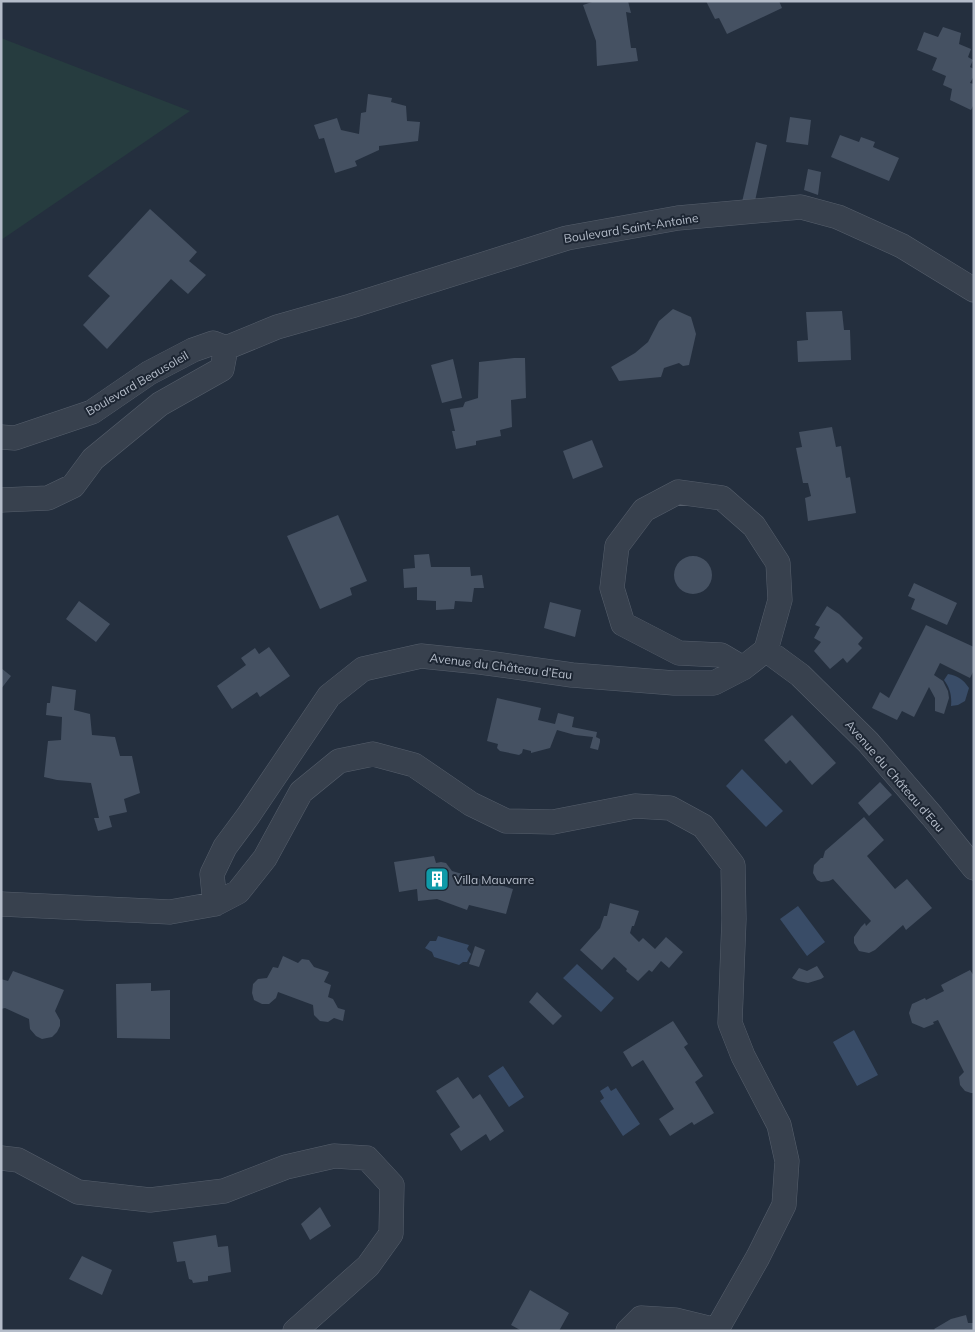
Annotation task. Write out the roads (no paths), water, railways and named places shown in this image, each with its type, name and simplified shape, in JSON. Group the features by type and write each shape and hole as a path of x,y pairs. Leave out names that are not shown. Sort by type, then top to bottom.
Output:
{"street":[{"name":"Boulevard Saint-Antoine","path":"226,348 277,327 351,306 567,238 678,218 801,207 838,217 902,246 974,290"},
{"name":"Boulevard Beausoleil","path":"1,437 15,438 92,412 149,373 193,350 213,343 226,348"},
{"path":"1,500 48,498 73,486 93,459 160,404 222,369 226,348"},
{"path":"743,668 721,655 679,653 623,624 612,588 617,546 644,510 678,492 722,498 754,526 778,563 780,600 766,650"},
{"name":"Avenue du Château d'Eau","path":"215,904 212,874 224,847 248,816 329,696 364,669 420,656 572,675 674,683 714,682 743,668 766,650 800,675 868,742 974,868"},
{"path":"1,904 170,912 215,904 238,892 265,858 301,792 339,761 373,754 414,765 471,804 506,821 553,822 635,806 670,808 703,826 733,865 734,919 730,1023 743,1056 779,1124 787,1161 784,1205 758,1257 716,1330 675,1320 642,1318 628,1331"},
{"path":"1,1158 18,1160 78,1192 150,1200 224,1191 286,1167 334,1156 367,1158 392,1185 391,1234 368,1266 295,1331"}],"water":[{"path":"948,674 960,678 969,688 965,701 958,705 951,706 950,692 944,680"},
{"path":"742,769 783,811 766,827 726,786"},
{"path":"798,906 825,942 807,956 780,919"},
{"path":"438,936 469,945 467,949 471,954 467,962 459,965 434,957 432,952 425,948 430,941 436,941"},
{"path":"577,964 614,998 601,1012 563,978"},
{"path":"854,1030 878,1075 857,1086 833,1042"},
{"path":"503,1066 524,1097 509,1107 488,1076"},
{"path":"608,1086 611,1091 616,1088 640,1124 623,1136 600,1101 604,1098 600,1091"}],"place":[{"name":"Villa Mauvarre","path":"437,879"}]}
